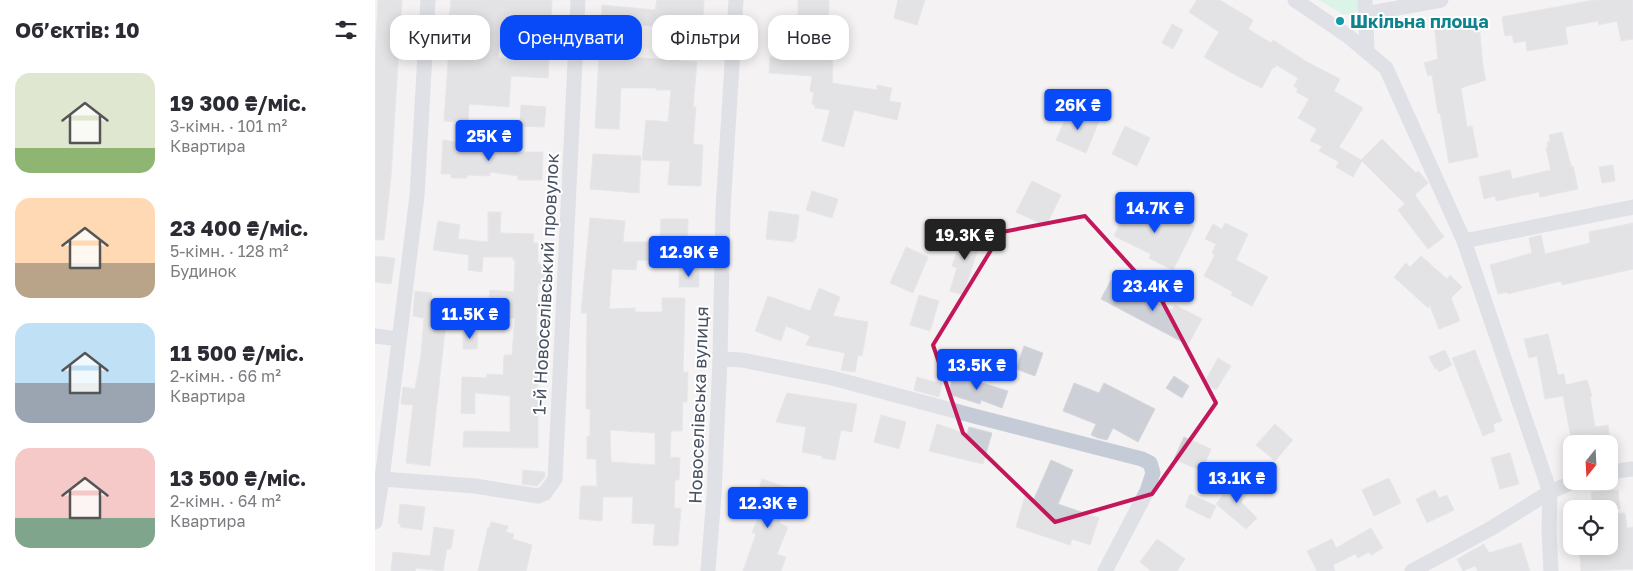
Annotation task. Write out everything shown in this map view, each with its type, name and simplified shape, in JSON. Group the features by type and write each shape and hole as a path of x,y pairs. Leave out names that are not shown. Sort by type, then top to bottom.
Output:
{"street":[{"path":"375,522 383,479 417,196 428,0"},
{"name":"1-й Новоселівський провулок","path":"383,479 475,486 538,496 545,493 555,479 578,0"},
{"name":"Новоселівська вулиця","path":"708,571 714,495 720,359 723,209 736,0"},
{"path":"1295,0 1348,36 1386,68 1464,241 1550,492 1551,571"},
{"path":"1367,51 1365,7 1441,0"},
{"path":"1464,241 1633,207"},
{"path":"375,336 399,339"},
{"path":"720,359 742,360 832,378 1149,462 1153,473 1147,491 1105,571"},
{"path":"1618,471 1633,469"},
{"path":"1412,571 1563,486"}],"highlighted area":[{"path":"1085,216 1162,301 1216,403 1152,494 1055,522 963,433 933,345 1002,232"}],"green space":[{"path":"1319,0 1361,0 1358,10 1352,15 1342,14"}],"building":[{"path":"378,0 402,0 401,15 390,15 390,60 398,60 391,176 384,240 375,240 375,63"},
{"path":"451,0 552,0 551,15 500,15 498,58 500,60 549,60 548,78 511,76 509,107 469,104 468,123 444,121 448,60 490,60 490,15 450,15"},
{"path":"657,0 704,0 703,15 652,15 652,26 642,25 642,15 601,15 602,5 655,10"},
{"path":"798,0 829,0 829,15 798,15"},
{"path":"898,0 925,0 917,25 894,18"},
{"path":"1197,0 1220,0 1253,20 1248,29 1271,43 1273,40 1307,62 1340,79 1334,91 1363,108 1339,147 1361,160 1382,139 1416,173 1418,171 1428,183 1415,195 1444,237 1428,249 1398,210 1405,204 1362,161 1353,177 1336,167 1339,162 1319,151 1322,146 1310,141 1317,129 1298,118 1309,99 1296,92 1298,89 1294,86 1298,78 1276,65 1275,68 1273,67 1262,88 1204,57 1219,32 1189,12"},
{"path":"1594,0 1633,0 1633,39 1621,41 1617,21 1599,25 1598,21 1565,27 1568,44 1527,51 1526,41 1514,43 1512,35 1505,36 1502,17"},
{"path":"1458,21 1458,25 1479,23 1486,80 1461,88 1467,127 1472,126 1478,157 1449,163 1440,113 1438,114 1432,75 1428,76 1424,63 1438,59 1434,23"},
{"path":"1172,24 1183,30 1173,49 1162,43"},
{"path":"642,58 697,62 693,107 696,107 693,144 703,145 701,186 668,185 670,161 642,160 646,120 668,122 671,90 621,88 619,129 595,128 599,60 642,60"},
{"path":"770,60 833,60 832,83 877,90 877,85 892,88 889,101 901,103 897,120 854,110 844,147 822,141 830,110 815,108 815,105 812,104 814,92 810,92 812,76 769,73"},
{"path":"521,105 546,107 544,127 520,126"},
{"path":"1070,109 1099,121 1086,153 1056,140"},
{"path":"1125,126 1150,138 1137,166 1112,154"},
{"path":"1562,132 1578,189 1540,197 1539,192 1496,201 1495,196 1484,199 1479,177 1510,170 1512,179 1551,170 1546,148 1548,147 1547,142 1550,142 1549,135"},
{"path":"443,140 520,152 543,152 542,180 518,180 518,176 490,172 490,176 467,175 467,178 451,178 451,174 441,174"},
{"path":"593,154 641,156 639,193 590,189"},
{"path":"1613,165 1615,181 1602,183 1599,167"},
{"path":"1032,181 1061,195 1046,226 1016,212"},
{"path":"812,191 838,199 832,218 806,210"},
{"path":"1132,200 1169,219 1171,214 1195,226 1173,270 1149,258 1151,254 1114,236"},
{"path":"769,211 799,215 794,242 766,239"},
{"path":"488,212 501,212 500,233 534,234 533,243 538,243 538,264 549,265 549,285 538,284 536,336 543,336 543,367 538,367 538,448 463,447 464,431 510,432 510,396 475,393 475,414 461,413 462,377 486,378 487,374 503,375 504,355 512,355 515,318 495,318 495,306 488,306 490,290 514,292 515,260 513,260 513,257 483,257 482,272 468,270 469,255 433,250 438,221 460,225 458,239 488,242"},
{"path":"590,218 625,221 623,242 660,242 661,219 688,219 687,261 637,260 636,270 612,269 609,309 635,308 635,312 662,312 662,298 685,298 683,372 688,372 687,402 683,402 682,431 671,431 670,457 680,458 679,480 675,480 674,508 681,508 678,545 676,546 653,545 655,524 632,523 633,497 603,497 602,521 579,519 581,486 597,486 596,459 587,459 587,436 590,436 590,409 586,409 587,313 581,313","holes":["610,430 655,433 655,465 611,462"]},
{"path":"1225,223 1248,234 1236,260 1268,277 1252,306 1231,295 1233,292 1204,276 1215,255 1212,253 1216,244 1205,239 1213,224 1222,229"},
{"path":"1633,223 1633,269 1562,285 1561,281 1508,294 1507,292 1498,294 1490,265 1532,253 1529,238 1541,235 1545,254 1590,243 1589,232"},
{"path":"964,231 982,237 963,295 950,291 957,268 952,266"},
{"path":"906,247 928,257 913,293 890,283"},
{"path":"375,256 395,258 391,284 375,282"},
{"path":"1421,256 1447,279 1450,275 1462,287 1451,298 1460,321 1439,329 1430,306 1428,308 1394,277 1406,263 1410,267"},
{"path":"679,268 699,268 699,287 679,287"},
{"path":"1111,280 1172,310 1175,305 1202,319 1188,345 1101,299"},
{"path":"819,288 840,297 833,316 868,322 862,356 858,355 855,372 841,370 845,353 806,345 810,336 786,326 781,341 755,331 768,296 810,311"},
{"path":"415,291 432,293 432,301 457,303 455,323 446,322 430,466 406,463 413,405 401,404 403,387 415,389 421,355 424,318 413,316"},
{"path":"919,295 939,301 930,331 910,325"},
{"path":"463,331 478,332 477,349 463,349"},
{"path":"1548,334 1558,375 1564,374 1566,385 1587,380 1592,396 1590,397 1595,427 1608,425 1609,435 1571,435 1563,396 1545,399 1537,356 1529,358 1524,339"},
{"path":"1024,346 1043,353 1035,376 1016,369"},
{"path":"1445,350 1452,365 1439,372 1437,368 1435,369 1429,357"},
{"path":"1475,350 1502,421 1493,424 1495,431 1483,436 1452,358"},
{"path":"1218,358 1231,366 1216,390 1204,383"},
{"path":"954,374 1008,391 1002,408 981,400 980,404 948,394"},
{"path":"1174,376 1189,386 1182,398 1166,388"},
{"path":"917,377 942,384 939,397 914,390"},
{"path":"1074,383 1099,393 1104,383 1155,409 1138,442 1113,428 1107,440 1098,438 1091,435 1096,424 1063,411"},
{"path":"787,393 857,404 852,432 841,430 835,460 802,452 806,427 776,422"},
{"path":"881,415 906,422 899,449 874,442"},
{"path":"937,424 967,434 969,427 992,433 983,464 929,451"},
{"path":"1275,424 1293,440 1275,461 1256,445"},
{"path":"1184,437 1211,449 1202,471 1174,459"},
{"path":"1510,453 1519,484 1500,489 1491,458"},
{"path":"1051,460 1073,470 1058,504 1099,518 1090,545 1072,539 1070,545 1016,527 1025,496 1034,499"},
{"path":"523,470 545,472 545,477 537,486 522,484"},
{"path":"1389,478 1401,503 1374,516 1362,490"},
{"path":"762,479 789,488 779,523 788,527 777,554 786,557 781,571 743,571 756,534 752,532 763,507 754,505"},
{"path":"1236,479 1250,491 1241,502 1257,518 1246,529 1216,504"},
{"path":"1435,490 1439,498 1447,495 1454,510 1427,523 1416,499"},
{"path":"1618,490 1620,509 1618,509 1618,500 1592,500 1591,492"},
{"path":"1190,494 1216,506 1210,519 1185,507"},
{"path":"400,504 425,507 422,530 400,527 401,524 398,524"},
{"path":"1625,513 1627,528 1633,527 1633,569 1581,571 1580,555 1618,555 1618,514"},
{"path":"491,522 508,526 506,532 514,534 512,539 532,545 526,571 478,571 488,527 490,528"},
{"path":"434,527 454,530 451,549 447,549 443,571 416,568 415,571 391,571 393,552 430,556"},
{"path":"1371,528 1383,548 1371,555 1369,552 1358,558 1355,554 1333,565 1335,571 1317,571 1307,551 1332,539 1336,548"},
{"path":"1157,539 1185,559 1177,571 1151,571 1140,562"},
{"path":"1521,543 1530,571 1478,571 1475,566 1463,571 1457,559 1484,544 1489,553"}],"place":[{"name":"Шкільна площа","path":"1340,21"}]}
